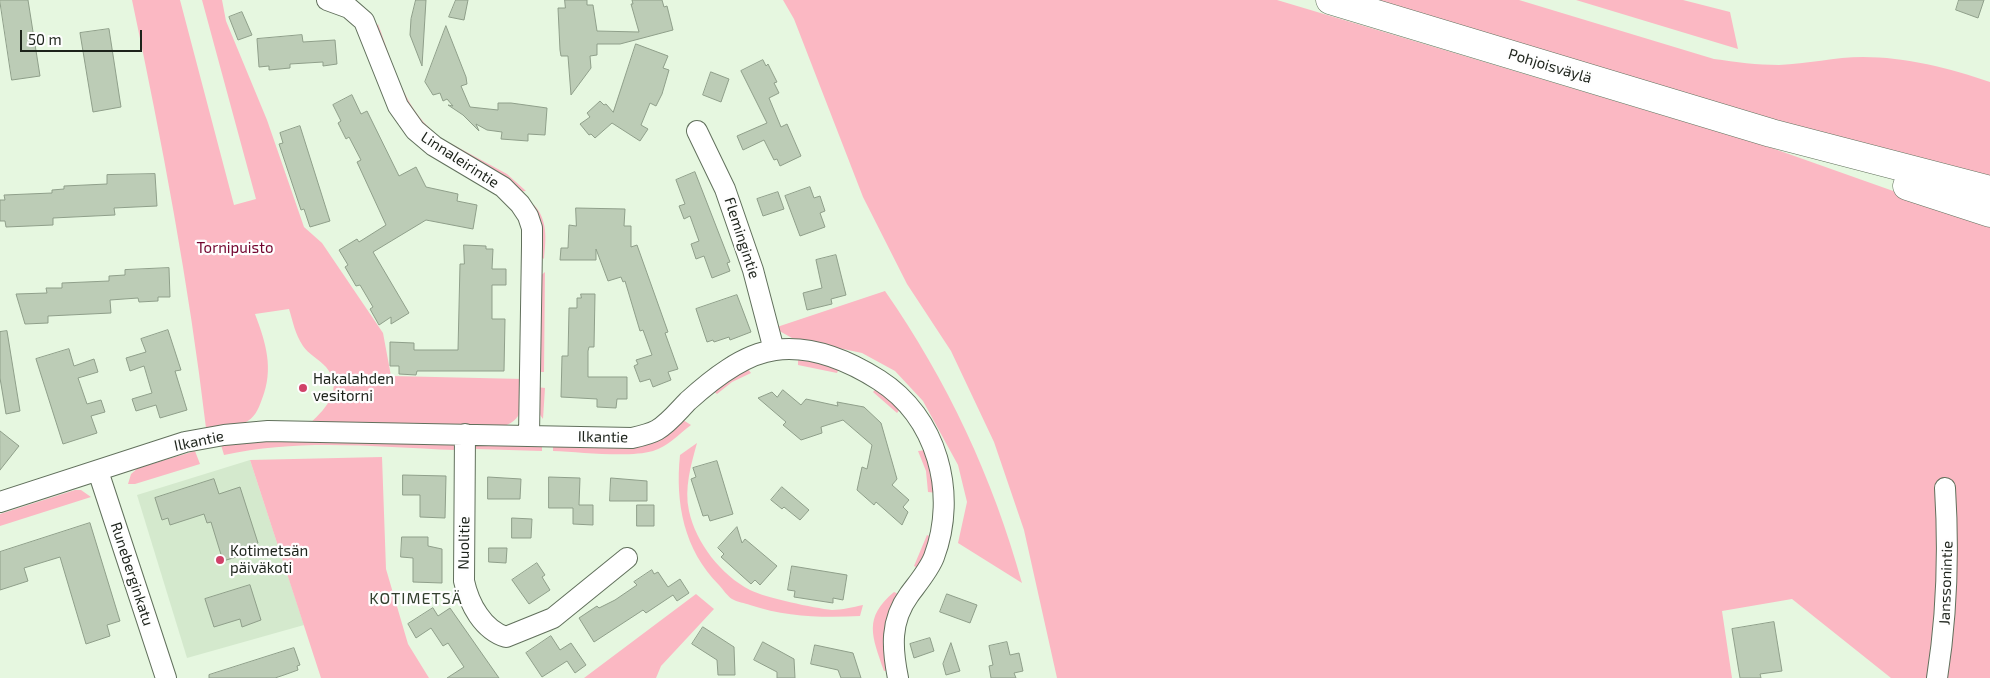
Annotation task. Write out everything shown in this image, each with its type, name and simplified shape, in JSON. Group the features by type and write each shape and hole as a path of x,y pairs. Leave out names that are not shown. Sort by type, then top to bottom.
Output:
{"main road":[{"name":"Pohjoisväylä","path":"1330,0 1770,133 1990,190"},
{"name":"Pohjoisväylä","path":"1770,133 1886,179 1990,213"}],"street":[{"name":"Linnaleirintie","path":"327,0 349,8 364,21 398,106 416,130 434,146 503,187 520,204 528,216 532,228 529,435"},
{"name":"Flemingintie","path":"696,131 725,189 753,270 774,350"},
{"name":"Ilkantie","path":"0,502 185,442 224,434 268,431 632,438 649,434 659,429 693,397 726,371 746,360 774,350 795,349 824,354 867,373 890,386 906,401 920,417 931,440 942,480 944,496 943,522 933,559 906,598 896,623 892,649 898,678"},
{"name":"Nuolitie","path":"465,434 464,582 467,594 493,633 506,637 524,632 553,618 627,558"},
{"name":"Runeberginkatu","path":"98,471 166,678"},
{"name":"Janssonintie","path":"1937,678 1944,636 1948,572 1945,488"}],"shaded area":[{"name":"Kotimetsän päiväkoti","path":"250,460 304,625 187,658 137,495"}],"green space":[{"name":"Tornipuisto","path":"132,0 180,0 234,205 256,199 202,0 222,0 226,21 267,120 304,227 322,243 383,333 391,376 523,379 522,407 516,419 504,426 310,423 322,411 331,397 333,382 326,367 303,346 294,328 289,309 255,314 265,346 268,367 266,388 256,413 251,419 240,425 206,428 174,213"},
{"path":"783,0 1277,0 1769,147 1896,192 1990,221 1990,678 1891,678 1792,599 1722,611 1732,678 1057,678 1024,530 994,442 951,351 907,284 863,197 794,19"},
{"path":"1376,0 1519,0 1714,59 1779,65 1863,57 1911,61 1959,72 1990,82 1990,176 1856,144"},
{"path":"1576,0 1683,0 1730,12 1738,49"},
{"path":"378,24 406,96 414,110 435,133 432,136 412,118 374,30"},
{"path":"450,143 507,174 526,191 518,192 447,147"},
{"path":"534,205 544,223 544,259 540,256 530,211"},
{"path":"545,272 544,372 537,372 539,277"},
{"path":"885,291 928,359 966,431 997,506 1022,583 958,543 967,502 958,465 923,401 895,371 862,353 792,338 774,328"},
{"path":"798,360 821,362 839,368 837,373 798,365"},
{"path":"748,369 751,373 732,382 717,394 713,391 729,378"},
{"path":"537,387 545,388 543,419 538,408"},
{"path":"877,388 901,408 897,413 873,392"},
{"path":"683,420 691,425 668,443 653,451 618,454 553,451 553,445"},
{"path":"246,440 454,441 455,450 310,445 252,450 224,455 221,445"},
{"path":"476,442 542,444 542,451 476,449"},
{"path":"697,443 688,485 689,511 697,535 720,567 739,584 757,593 832,610 863,605 860,616 818,617 777,612 736,601 728,596 697,557 684,525 679,491 680,455"},
{"path":"927,450 937,493 928,492 926,471 918,451"},
{"path":"195,451 200,464 135,484 128,484 131,474 138,468"},
{"path":"382,457 386,569 408,644 429,678 321,678 250,460"},
{"path":"75,490 81,490 91,497 0,526 0,514"},
{"path":"927,535 932,537 919,569 914,566"},
{"path":"894,592 901,595 894,605 887,622 884,639 889,670 884,671 876,648 873,628 874,619 884,601"},
{"path":"696,594 714,609 661,666 656,678 584,678"}],"building":[{"path":"0,0 28,0 40,76 12,80"},
{"path":"416,0 426,0 422,66 410,35 411,19"},
{"path":"456,0 468,0 464,20 449,17"},
{"path":"565,0 587,0 587,5 593,5 597,31 639,32 631,4 633,4 632,0 662,0 664,7 667,6 673,30 620,44 597,44 597,55 590,56 591,68 571,95 568,56 561,56 560,50 558,8 565,8"},
{"path":"1959,0 1984,0 1978,18 1956,10"},
{"path":"242,12 252,35 238,40 229,17"},
{"path":"446,26 466,77 467,84 461,86 470,107 498,110 498,103 511,103 547,108 545,135 528,134 528,141 501,139 502,132 487,130 476,124 479,131 463,115 448,105 453,106 447,99 443,101 440,93 433,95 425,82"},
{"path":"109,29 121,107 93,112 80,33"},
{"path":"302,35 303,42 335,40 337,64 323,66 323,62 290,64 290,68 269,70 269,66 259,67 257,39"},
{"path":"636,44 668,56 663,68 669,70 662,94 656,106 650,103 641,125 648,129 640,141 612,123 595,138 591,134 589,135 580,124 590,117 587,113 600,101 604,105 606,104 613,112"},
{"path":"763,60 766,66 768,64 777,82 774,83 779,93 769,98 781,127 787,124 801,156 780,166 777,159 774,160 764,140 743,150 737,136 767,123 741,71"},
{"path":"711,72 729,79 721,102 703,95"},
{"path":"352,95 361,114 367,111 399,176 416,167 426,187 458,194 457,201 477,205 473,229 426,220 373,252 409,313 391,324 391,317 379,325 370,309 373,307 360,285 356,286 345,267 348,265 339,250 357,239 359,242 386,225 357,162 361,160 349,137 346,139 338,123 341,121 333,105"},
{"path":"300,126 330,221 310,227 304,209 301,210 279,144 283,143 280,133"},
{"path":"695,172 730,262 727,263 730,271 712,278 704,256 696,259 691,244 699,241 690,216 684,219 679,206 685,204 676,180"},
{"path":"155,174 157,206 114,208 115,215 53,218 53,225 6,227 5,221 0,221 0,200 5,200 4,195 52,193 52,190 64,189 64,186 107,184 107,175"},
{"path":"810,187 814,198 820,196 825,211 820,213 825,227 800,236 785,196"},
{"path":"778,192 784,209 763,216 757,199"},
{"path":"576,208 625,209 624,226 631,226 631,247 637,245 668,332 665,333 678,369 668,372 671,380 653,387 650,379 640,382 634,366 638,364 636,360 652,355 643,330 640,331 625,281 623,282 621,277 608,281 596,249 596,260 560,260 561,248 568,248 569,225 576,226"},
{"path":"464,245 486,246 486,249 493,249 492,269 506,269 506,285 492,285 492,319 505,319 504,371 417,371 416,375 399,374 399,366 390,366 390,342 414,343 414,350 458,350 460,264 464,264"},
{"path":"836,255 846,295 831,299 832,304 807,310 803,293 822,288 816,260"},
{"path":"169,268 170,297 158,297 158,301 139,302 138,298 110,300 111,313 48,316 48,323 25,324 16,294 47,293 46,288 62,288 62,283 109,281 109,276 125,275 125,270"},
{"path":"581,294 595,294 594,347 589,347 588,351 588,377 627,377 627,399 617,399 616,408 597,407 597,399 561,397 562,356 568,356 569,308 577,308 577,298 581,298"},
{"path":"737,295 751,332 730,340 729,337 714,342 713,340 707,342 696,309"},
{"path":"168,330 181,370 175,371 187,410 160,418 156,405 136,411 132,399 152,393 144,366 130,371 126,358 146,352 141,339"},
{"path":"7,331 20,411 6,414 0,378 0,332"},
{"path":"69,349 74,366 94,359 98,372 78,378 87,404 101,400 105,412 91,416 97,433 63,444 36,359"},
{"path":"783,390 801,405 806,399 838,406 837,402 864,407 881,423 897,479 892,485 909,500 903,507 908,512 902,525 876,502 874,505 857,490 862,467 867,469 872,445 843,420 821,427 822,433 801,440 783,425 786,422 758,398 772,392 777,397"},
{"path":"0,431 19,446 0,470"},
{"path":"717,461 733,514 710,521 708,515 703,516 691,479 696,477 693,468"},
{"path":"403,475 446,476 445,518 420,517 420,495 403,495"},
{"path":"488,477 521,479 520,499 488,499"},
{"path":"549,477 580,478 579,505 593,505 593,525 573,524 573,508 549,508"},
{"path":"611,478 647,481 647,501 610,501"},
{"path":"214,479 219,494 240,487 258,543 251,546 253,552 223,561 211,522 207,523 204,514 170,525 168,518 162,520 155,498"},
{"path":"782,487 809,510 800,520 784,507 782,509 771,500"},
{"path":"637,505 654,505 654,526 637,526"},
{"path":"512,518 532,519 531,538 512,538"},
{"path":"90,523 120,621 107,625 110,636 86,644 60,557 24,568 28,581 0,590 0,552"},
{"path":"737,527 742,543 745,539 777,566 760,585 755,580 751,584 721,557 724,554 718,548"},
{"path":"402,537 428,537 428,546 442,549 442,583 413,582 413,558 401,557"},
{"path":"489,548 507,548 506,563 489,562"},
{"path":"537,563 545,575 542,577 550,590 529,604 512,580"},
{"path":"792,566 847,575 843,600 833,598 833,603 794,597 795,591 788,590"},
{"path":"652,570 654,574 658,572 668,587 680,579 689,593 677,601 673,595 646,613 643,610 594,642 579,618 597,606 599,608 615,600 637,585 634,582"},
{"path":"250,585 261,620 242,627 240,619 214,627 205,599"},
{"path":"947,594 977,605 970,623 940,612"},
{"path":"433,608 438,616 450,608 499,678 447,678 464,667 448,643 443,646 431,628 416,638 408,624"},
{"path":"1774,622 1782,671 1760,674 1761,678 1740,678 1732,629"},
{"path":"703,627 734,647 735,675 718,675 717,660 692,644"},
{"path":"551,636 560,650 571,643 586,665 575,673 567,661 542,677 526,653"},
{"path":"930,638 934,651 914,658 910,644"},
{"path":"763,642 794,659 795,678 777,678 777,672 754,660"},
{"path":"1007,642 1010,655 1019,653 1023,671 1014,673 1016,678 991,678 989,666 993,665 989,646"},
{"path":"951,643 960,671 946,675 943,664"},
{"path":"815,645 853,653 861,678 841,678 838,670 811,664"},
{"path":"294,648 300,665 297,666 298,670 284,675 275,678 209,678 209,675"}],"place":[{"name":"Hakalahden vesitorni","path":"303,388"},
{"name":"Kotimetsän päiväkoti","path":"220,560"}],"district":[{"name":"KOTIMETSÄ","path":"416,599"}]}
